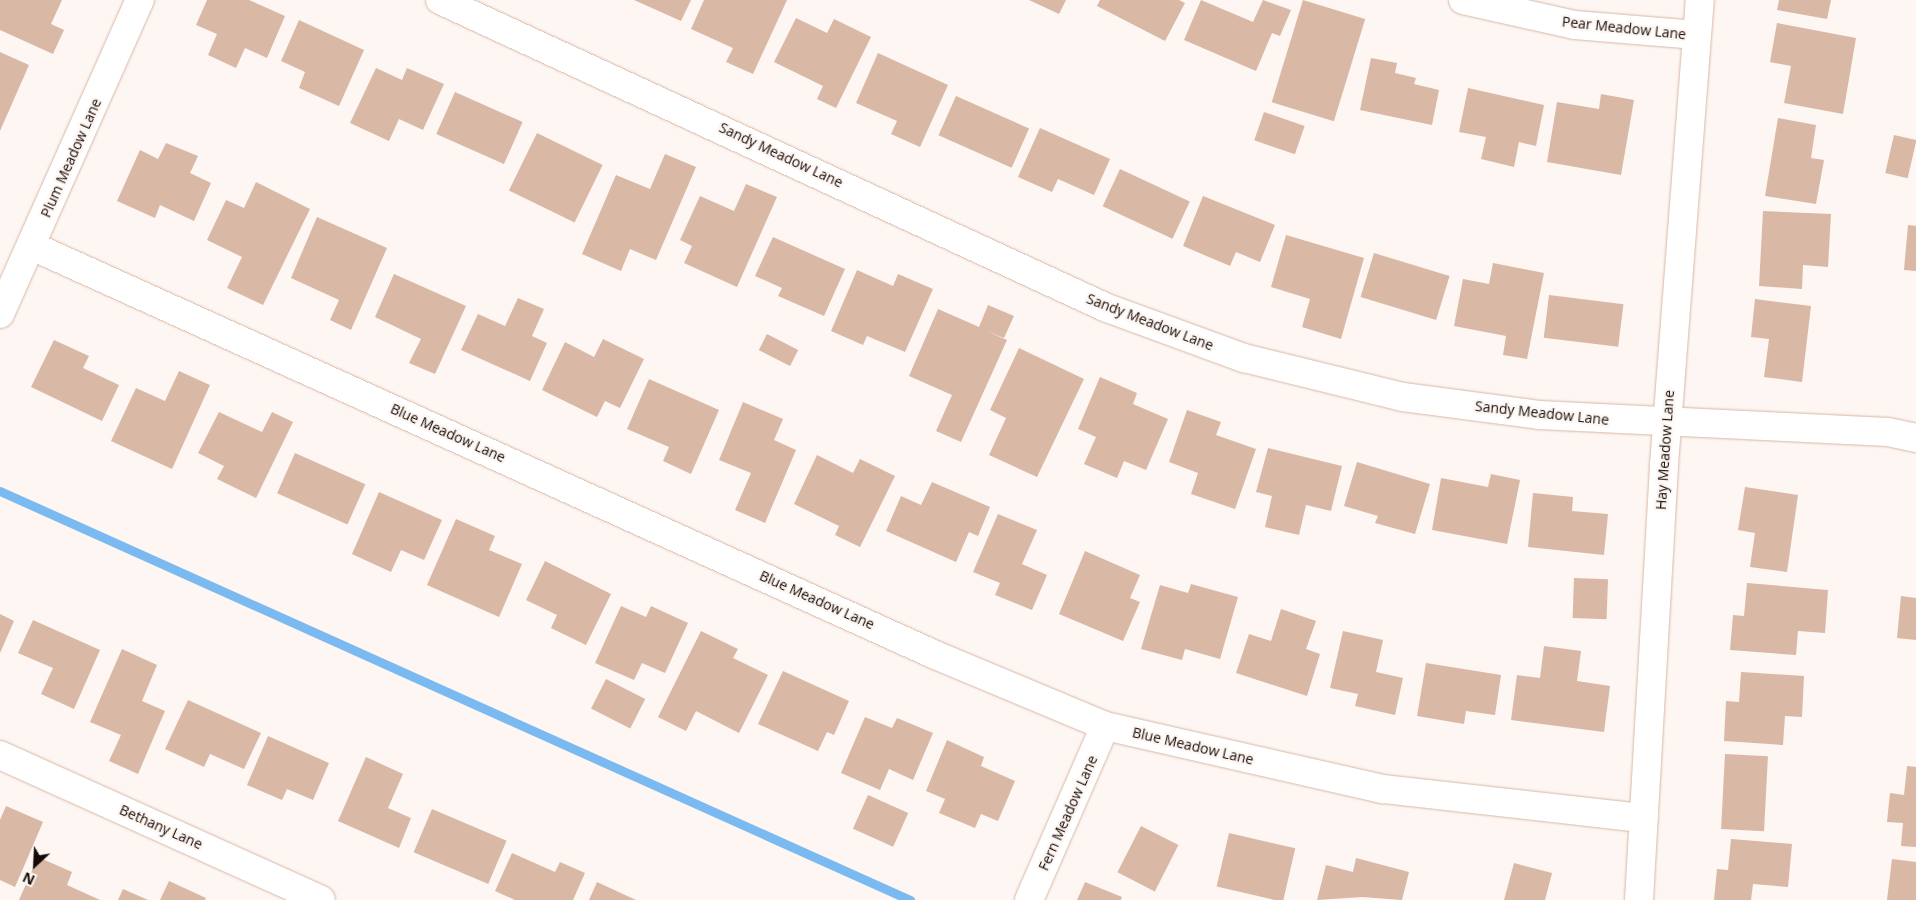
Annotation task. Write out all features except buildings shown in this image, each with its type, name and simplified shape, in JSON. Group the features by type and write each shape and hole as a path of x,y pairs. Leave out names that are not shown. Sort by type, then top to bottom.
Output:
{"street":[{"name":"Plum Meadow Lane","path":"0,314 32,246 140,0"},
{"name":"Sandy Meadow Lane","path":"440,0 1107,308 1141,318 1195,342 1244,358 1403,396 1540,415 1667,424 1888,432 1916,438"},
{"name":"Pear Meadow Lane","path":"1463,0 1575,25 1697,35"},
{"name":"Hay Meadow Lane","path":"1639,900 1667,424 1700,0"},
{"name":"Blue Meadow Lane","path":"32,246 933,654 1105,726 1383,789 1643,818"},
{"name":"Fern Meadow Lane","path":"1029,900 1105,726"},
{"name":"Bethany Lane","path":"0,755 321,900"}],"waterway":[{"path":"0,491 910,900"}]}
